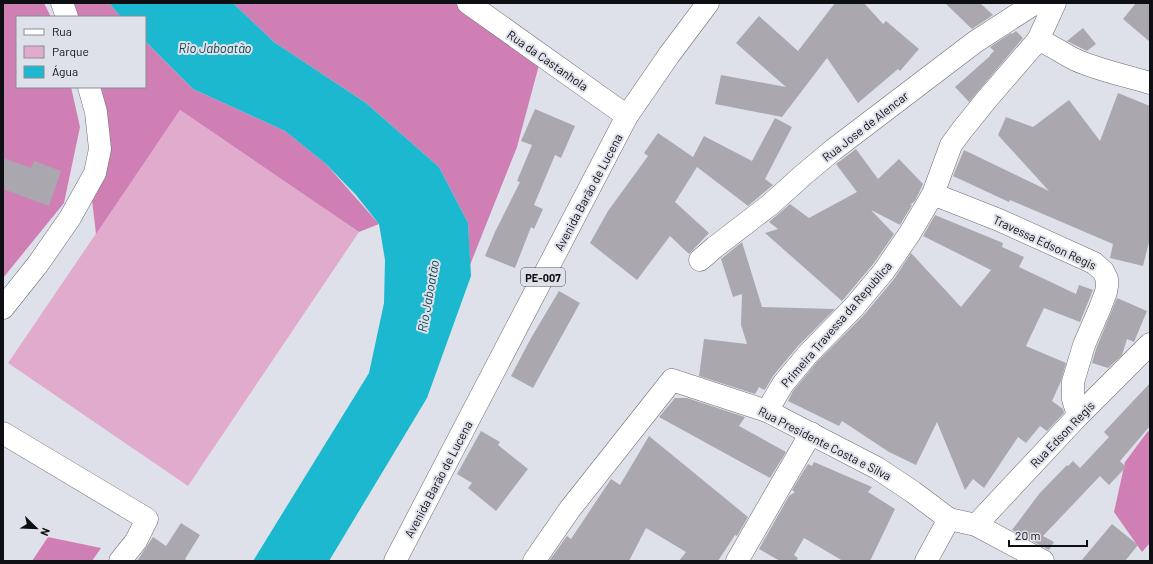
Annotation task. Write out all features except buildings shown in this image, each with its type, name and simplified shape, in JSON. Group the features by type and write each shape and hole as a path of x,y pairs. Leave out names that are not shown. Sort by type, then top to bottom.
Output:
{"street":[{"path":"62,3 66,16"},
{"name":"Rua da Castanhola","path":"468,3 627,116"},
{"name":"Avenida Barão de Lucena","path":"395,561 627,116 708,3"},
{"name":"Primeira Travessa da Republica","path":"767,411 783,384 808,354 854,307 884,271 910,233 933,194 952,145 962,130 987,98 1038,40 1049,4"},
{"name":"Rua Jose de Alencar","path":"700,260 771,204 833,150 975,42 1029,7 1049,4"},
{"path":"1038,40 1047,43 1077,60 1150,83"},
{"path":"3,308 38,264 70,218 95,173 100,149 96,112 89,88"},
{"name":"Travessa Edson Regis","path":"933,194 999,220 1081,257 1094,263 1103,271 1107,278 1106,292 1084,345 1073,382 1073,399 1078,416"},
{"name":"Rua Edson Regis","path":"976,525 1078,416 1150,344"},
{"name":"Rua Presidente Costa e Silva","path":"534,561 570,509 672,380 767,411 877,468 914,492 949,519 976,525 1043,561"},
{"path":"3,432 147,519 136,541 120,561"},
{"path":"737,561 811,433"},
{"path":"926,561 949,519"}],"green space":[{"path":"180,110 359,232 188,486 8,363"}],"shaded area":[{"path":"3,3 44,3 50,16 16,16 16,88 71,88 80,127 64,203 3,278"},
{"path":"68,3 109,3 120,16 74,16"},
{"path":"233,3 457,3 539,65 517,147 470,265 468,223 439,167 366,103 274,42"},
{"path":"146,42 193,89 285,131 326,164 379,224 359,232 180,110 96,234 92,200 100,88 146,88"},
{"path":"1148,431 1150,432 1150,543 1142,552 1114,512 1125,462"},
{"path":"48,537 101,548 92,561 32,561"}],"water":[{"name":"Rio Jaboatão","path":"109,3 233,3 274,42 366,103 439,167 468,223 471,276 427,398 329,561 253,561 369,373 384,303 385,260 379,224 356,195 326,164 285,131 193,89 146,42 146,16 120,16"}]}
